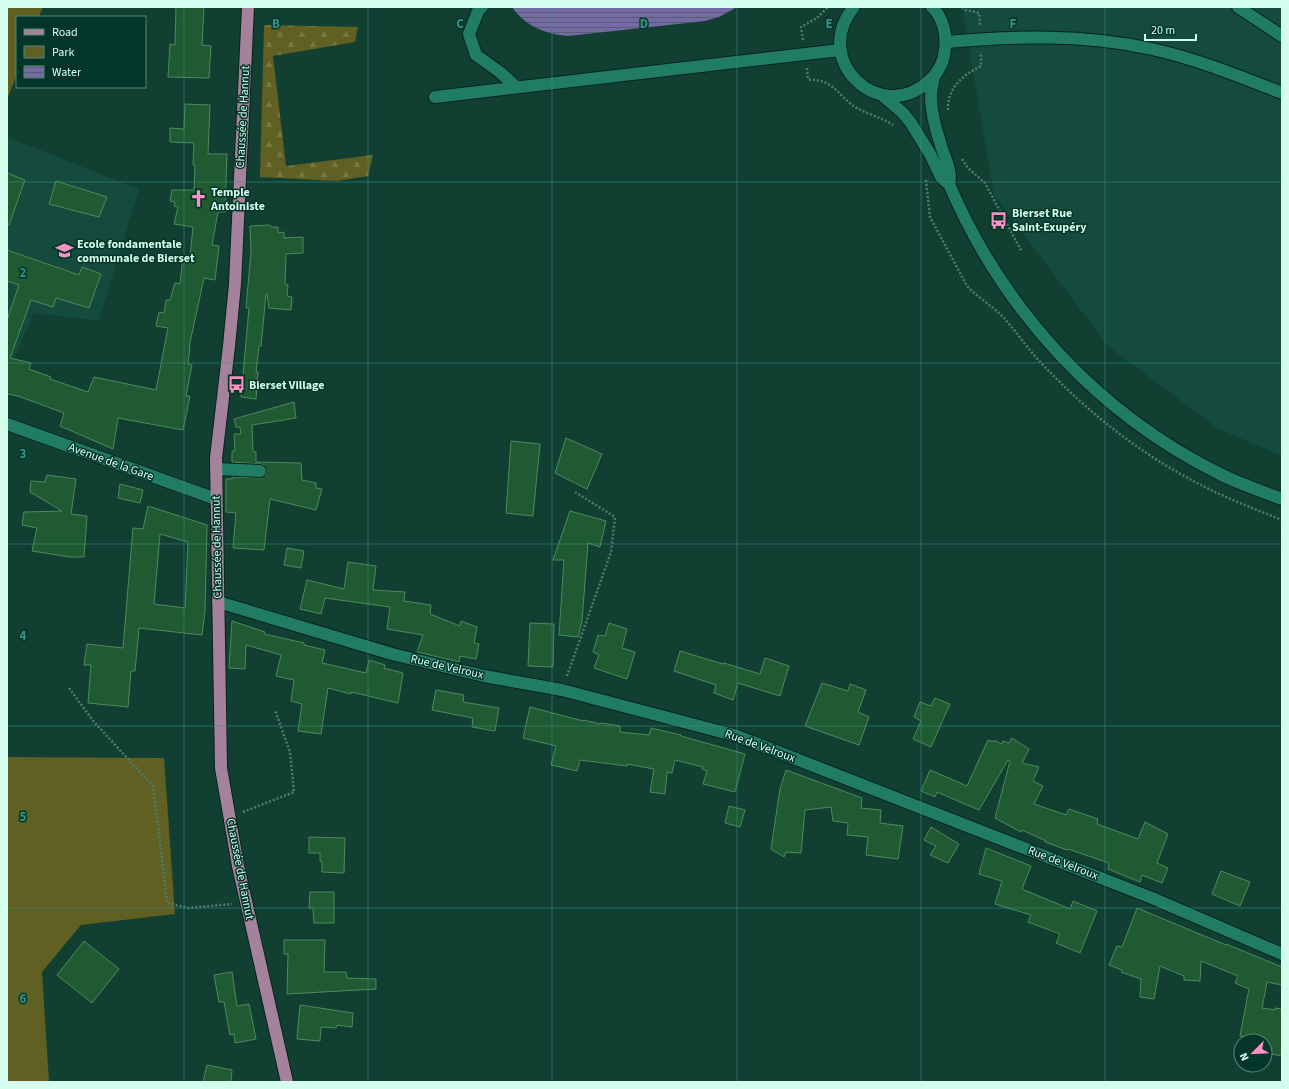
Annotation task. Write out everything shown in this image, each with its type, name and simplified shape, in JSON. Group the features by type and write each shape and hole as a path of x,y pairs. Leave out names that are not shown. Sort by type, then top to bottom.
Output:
{"main road":[{"name":"Chaussée de Hannut","path":"248,7 235,284 216,458 221,768 238,866 288,1082"}],"street":[{"path":"482,7 478,11 470,34 476,55 501,73 516,87"},
{"path":"854,7 847,16 841,32 840,50 843,62 850,74 858,83 869,91 882,95 896,96 910,93 923,87 934,77 941,66 945,54 946,42 943,24 932,7"},
{"path":"1238,7 1282,36"},
{"path":"946,42 1044,37 1077,38 1121,44 1173,54 1210,65 1282,92"},
{"path":"436,97 840,50"},
{"path":"934,77 931,94 932,107 940,143 949,169 951,179 949,184"},
{"path":"882,95 903,114 911,124 930,154 944,182 949,184 980,248 1011,295 1053,348 1079,375 1122,413 1184,454 1220,474 1282,499"},
{"name":"Avenue de la Gare","path":"7,424 216,499"},
{"path":"216,469 260,471"},
{"name":"Rue de Velroux","path":"218,602 392,654 484,676 562,690 737,736 1152,898 1282,954"}],"path":[{"path":"801,27 817,18 828,7"},
{"path":"962,7 972,12 979,13"},
{"path":"949,112 948,107 953,89 962,77 981,66"},
{"path":"961,157 968,168 985,183 1022,252"},
{"path":"562,690 611,552 615,517 575,492"},
{"path":"69,688 94,722 152,786 167,903 190,908 246,903"},
{"path":"230,817 294,792 290,752 275,710"}],"shaded area":[{"path":"962,7 1282,7 1282,456 1217,428 1108,346 994,195"},
{"name":"Ecole fondamentale communale de Bierset","path":"7,137 139,189 99,321 34,313 7,375"}],"green space":[{"path":"7,7 43,7 39,16 16,16 16,77 7,100"},
{"path":"264,25 358,27 355,42 273,56 286,166 373,155 368,176 337,181 260,177"},
{"path":"7,757 164,758 175,914 81,925 42,972 49,1082 7,1081"}],"water":[{"path":"512,7 737,7 719,17 705,21 568,36 551,33 536,28 517,14"}],"building":[{"path":"176,7 204,7 202,45 211,46 209,78 168,77 170,44 175,45"},
{"path":"185,104 210,105 208,154 227,154 225,212 218,212 212,245 219,246 215,280 204,278 189,347 188,364 192,365 186,396 190,396 183,430 118,418 113,449 60,426 64,413 18,396 7,394 7,320 19,285 7,281 7,250 79,275 82,267 101,274 89,308 56,298 53,307 31,300 10,358 31,363 29,369 51,377 50,379 88,392 94,377 156,390 168,328 156,326 159,312 164,313 166,300 170,300 175,283 180,284 183,257 190,257 193,227 174,224 178,207 174,206 175,202 170,201 172,190 194,190 194,143 170,142 170,128 184,129"},
{"path":"7,173 25,180 9,225 7,224"},
{"path":"56,181 107,197 99,217 49,204"},
{"path":"270,225 271,227 278,227 278,233 284,232 284,238 303,237 303,253 286,254 285,284 288,285 287,296 292,297 291,310 269,308 266,294 261,346 259,346 256,372 258,372 256,399 241,397 249,308 246,308 251,251 250,226"},
{"path":"294,402 296,418 252,425 253,451 256,452 256,462 301,463 302,480 316,483 316,488 322,489 316,510 270,499 264,550 233,548 236,513 226,512 226,479 232,479 232,477 260,478 266,475 267,471 264,465 261,464 232,462 232,451 235,451 234,434 241,434 240,427 236,427 234,419"},
{"path":"566,438 602,454 587,489 555,473"},
{"path":"511,441 540,444 533,516 506,513"},
{"path":"47,475 76,479 71,514 87,516 84,557 70,557 32,551 37,528 22,525 24,512 62,511 30,492 31,481 45,482"},
{"path":"120,484 143,490 140,503 118,498"},
{"path":"148,506 207,525 205,611 202,635 139,628 135,671 131,671 128,707 88,703 91,665 84,665 87,644 123,648 133,528 143,529","holes":["160,534 188,542 185,608 154,604"]},
{"path":"570,511 606,521 600,547 588,543 582,621 578,637 559,635 564,560 553,560"},
{"path":"287,548 304,551 301,568 284,565"},
{"path":"348,562 376,566 373,590 405,592 404,601 431,605 430,614 460,626 461,621 477,627 474,643 479,644 476,659 460,656 459,662 417,652 423,635 387,629 390,607 325,598 321,614 300,609 307,580 344,589"},
{"path":"232,621 265,632 264,634 304,643 304,645 325,650 322,663 366,673 369,660 385,665 384,668 403,673 398,703 328,688 321,734 298,731 302,704 291,701 294,680 276,676 281,655 246,645 245,669 229,668"},
{"path":"530,623 554,624 553,667 528,666"},
{"path":"609,623 627,629 622,648 635,652 627,679 594,668 599,655 593,652 598,635 605,636"},
{"path":"680,651 760,674 765,658 789,666 780,696 738,683 733,700 714,693 716,685 674,671"},
{"path":"822,683 848,691 850,684 866,690 858,712 869,717 859,745 805,726"},
{"path":"436,690 464,695 463,702 499,708 495,731 472,727 473,718 432,710"},
{"path":"935,698 950,704 931,747 913,739 921,721 914,717 920,702 931,706"},
{"path":"530,707 583,721 620,726 620,732 649,735 651,728 681,735 745,754 735,792 703,784 707,771 702,769 703,767 675,760 672,773 667,772 665,794 650,792 654,769 627,764 627,766 580,760 577,771 551,765 556,746 523,738"},
{"path":"1012,738 1029,749 1022,763 1039,767 1033,781 1043,786 1034,804 1066,815 1069,809 1098,819 1097,824 1138,839 1145,822 1168,834 1157,863 1168,868 1162,883 1142,875 1140,882 1108,869 1109,863 1045,842 1046,841 1022,830 1021,832 995,818 1010,761 1008,760 979,810 937,792 935,797 921,791 930,770 967,786 988,740 994,742 994,740 1002,744 1003,741 1009,743"},
{"path":"786,770 862,798 861,808 881,810 880,823 903,826 898,859 866,855 868,837 847,835 848,823 833,821 831,807 805,810 801,853 786,852 784,857 771,849 780,789"},
{"path":"729,806 745,810 740,827 725,823"},
{"path":"931,827 959,844 948,863 930,855 936,846 924,840"},
{"path":"309,837 345,838 344,873 322,872 320,853 309,853"},
{"path":"986,848 1031,866 1022,889 1070,909 1073,901 1097,911 1080,953 1056,943 1060,934 1028,922 1031,915 995,904 1002,881 979,874"},
{"path":"1221,871 1250,882 1240,906 1212,894"},
{"path":"310,892 334,892 334,923 314,923 313,908 309,908"},
{"path":"1137,908 1282,967 1282,985 1267,982 1262,1008 1275,1010 1275,1008 1282,1009 1282,1056 1273,1054 1273,1033 1241,1033 1249,989 1235,983 1238,976 1201,961 1200,981 1184,980 1184,976 1160,966 1154,999 1140,997 1141,979 1121,972 1122,970 1109,965 1117,946 1122,947"},
{"path":"284,940 325,940 324,972 346,972 347,978 376,979 376,989 287,994 288,954 284,954"},
{"path":"84,941 119,969 92,1003 57,975"},
{"path":"232,972 237,1006 249,1004 256,1039 235,1043 234,1034 230,1035 224,1002 219,1002 214,975"},
{"path":"300,1005 353,1013 352,1027 337,1025 336,1028 321,1027 320,1041 297,1039"},
{"path":"207,1065 232,1070 231,1082 203,1082"}],"place":[{"name":"Temple Antoiniste","path":"198,199"},
{"name":"Bierset Rue Saint-Exupéry","path":"999,220"},
{"name":"Ecole fondamentale communale de Bierset","path":"64,251"},
{"name":"Bierset Village","path":"236,385"}]}
